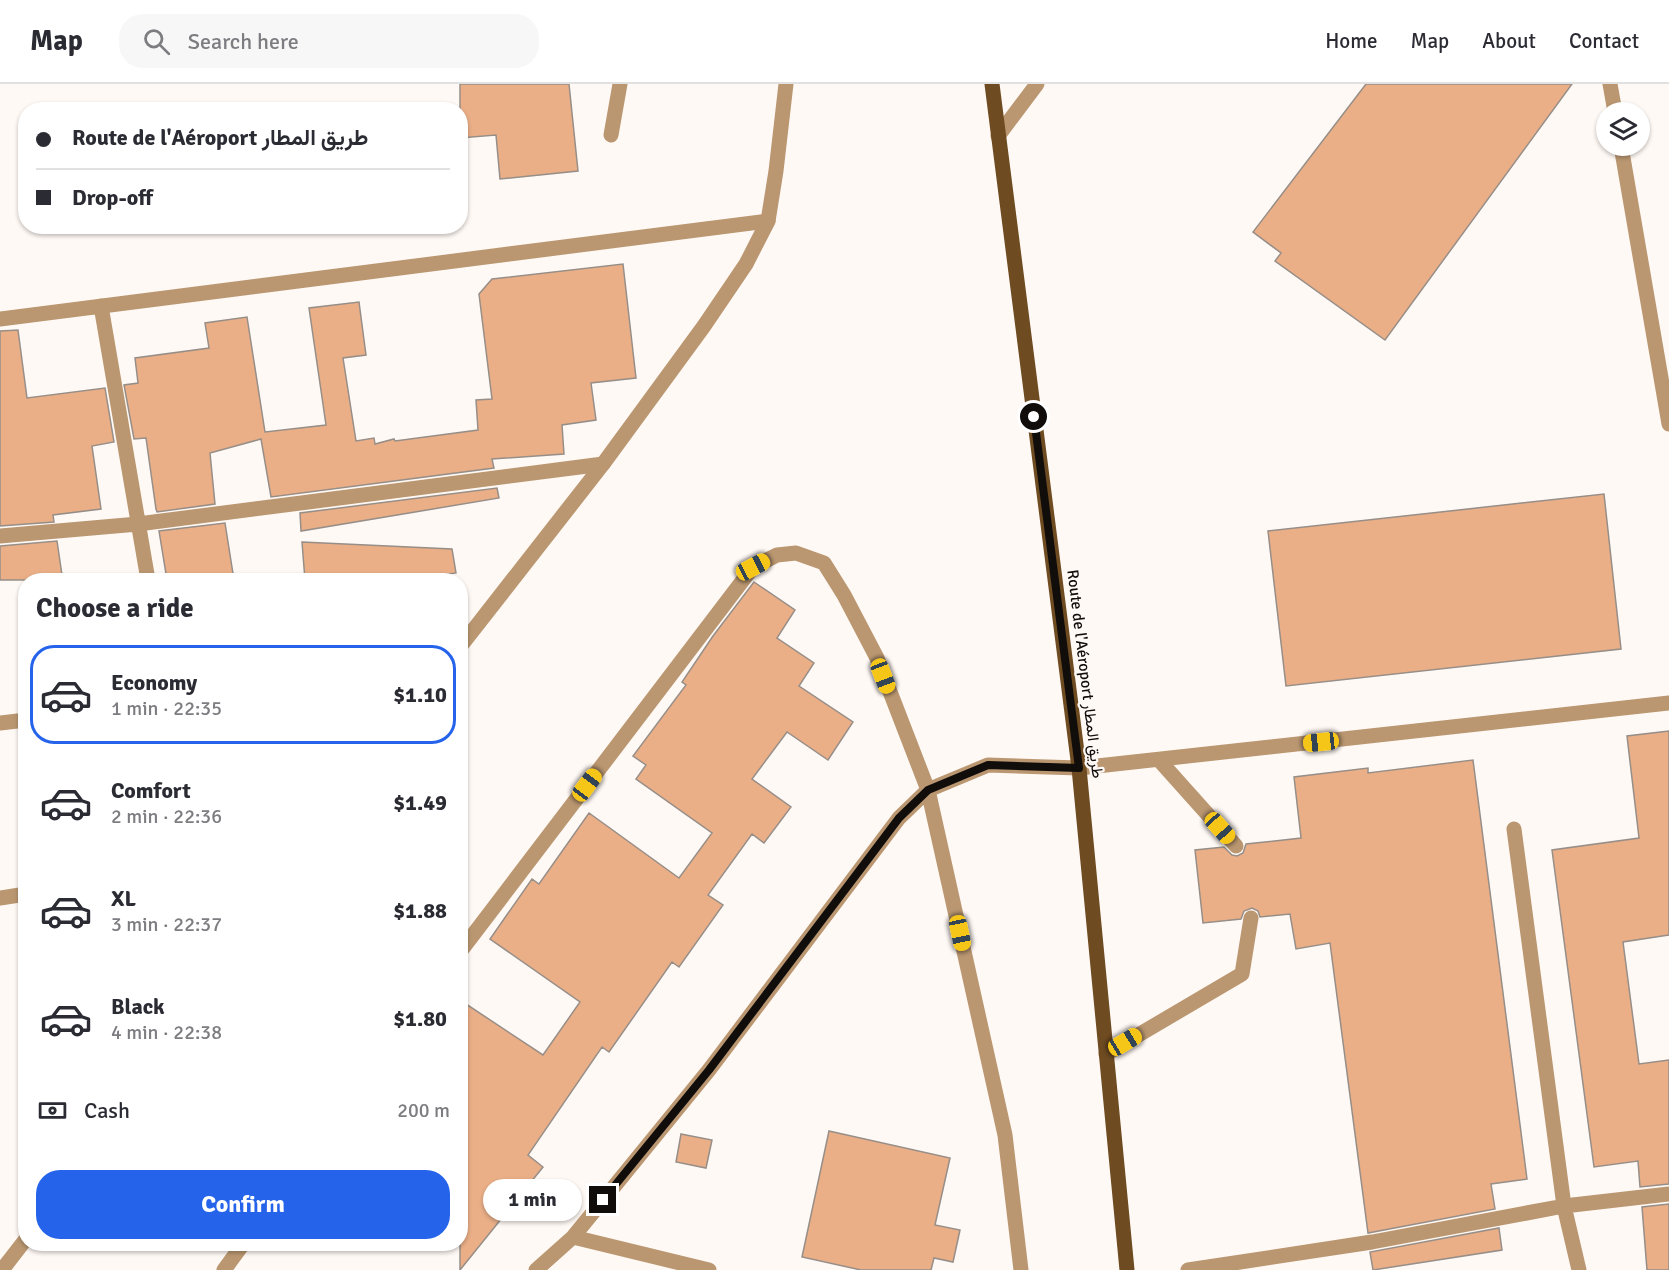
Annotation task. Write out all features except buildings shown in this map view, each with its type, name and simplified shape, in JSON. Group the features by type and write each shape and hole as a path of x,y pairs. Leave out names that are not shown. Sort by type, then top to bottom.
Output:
{"main road":[{"name":"Route de l'Aéroport طريق المطار","path":"992,84 1079,768 1127,1270"}],"street":[{"path":"611,135 620,84"},
{"path":"468,637 603,464 746,264 768,221 786,84"},
{"path":"998,136 1037,84"},
{"path":"1610,84 1613,102"},
{"path":"1623,156 1669,424"},
{"path":"0,319 768,221"},
{"path":"101,306 147,573"},
{"path":"0,536 138,524 603,464"},
{"path":"468,941 753,567 777,555 796,553 824,563 844,595 877,658 928,790 941,839 1005,1135 1021,1270"},
{"path":"536,1270 573,1237 709,1070 899,818 928,790 988,765 1079,768 1669,703"},
{"path":"0,723 18,721"},
{"path":"1159,760 1236,846"},
{"path":"1514,829 1564,1206 1579,1270"},
{"path":"0,898 18,895"},
{"path":"1106,1054 1242,974 1251,918"},
{"path":"1188,1270 1372,1242 1564,1206 1669,1194"},
{"path":"573,1237 709,1270"},
{"path":"2,1270 18,1249"},
{"path":"224,1270 238,1251"}],"route":[{"path":"603,1200 709,1070 899,818 928,790 988,765 1079,768 1034,417"}]}
